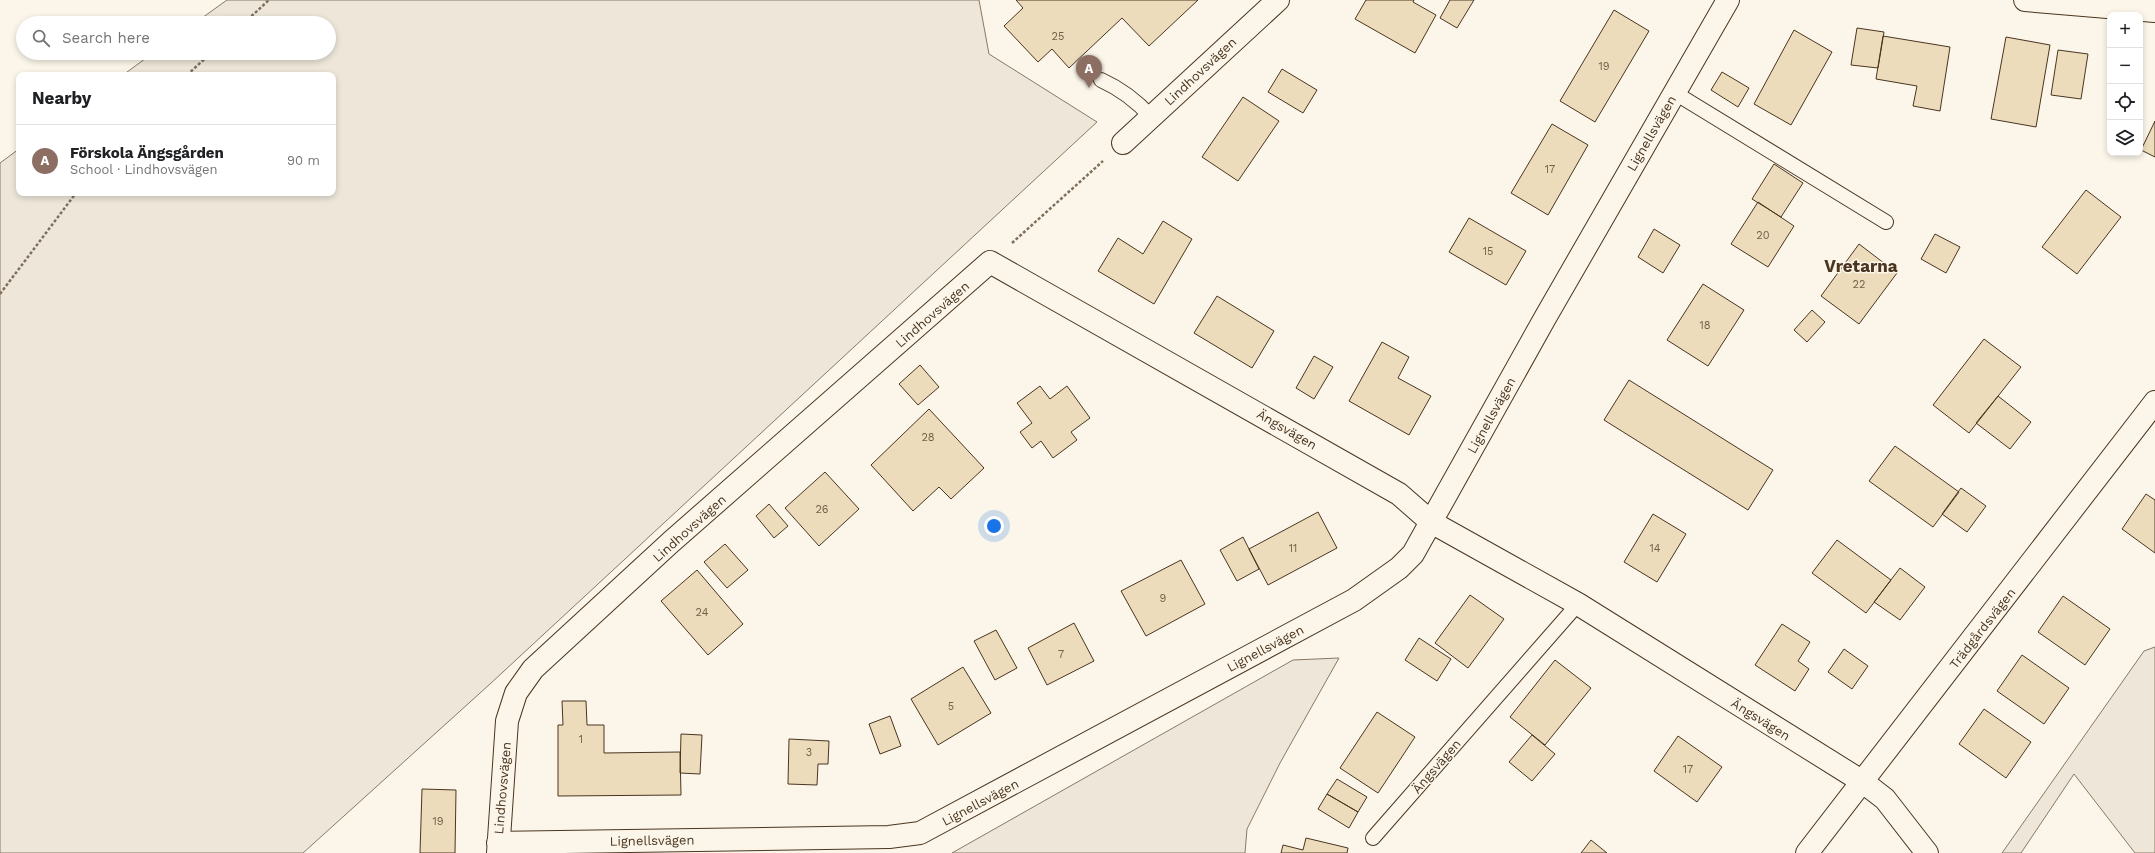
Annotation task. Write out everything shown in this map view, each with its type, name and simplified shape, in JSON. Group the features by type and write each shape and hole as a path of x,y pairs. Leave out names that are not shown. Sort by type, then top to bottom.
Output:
{"street":[{"name":"Lindhovsvägen","path":"1123,143 1278,0"},
{"name":"Lignellsvägen","path":"498,848 894,837 920,833 1354,600 1399,568 1413,554 1728,0"},
{"path":"2025,0 2155,11"},
{"name":"Lindhovsvägen","path":"498,848 507,721 516,693 532,669 672,542 990,262"},
{"name":"Ängsvägen","path":"990,262 1399,494 1431,522 1578,604 1863,782 1885,799 1927,853"},
{"name":"Trädgårdsvägen","path":"1807,853 2155,402"}],"lane":[{"path":"1101,80 1117,87 1136,100 1151,117"},
{"path":"1675,93 1886,222"},
{"name":"Ängsvägen","path":"1373,838 1578,604"}],"path":[{"path":"252,16 270,0"},
{"path":"189,72 203,60"},
{"path":"990,262 1123,143"},
{"path":"0,294 74,196"}],"shaded area":[{"path":"227,0 979,0 989,54 1097,122 490,684 303,853 0,853 0,163 16,151 16,196 336,196 336,72 127,72 143,60 336,60 336,16 205,16"},
{"path":"2155,647 2155,853 2135,853 2074,774 2021,853 2002,853 2144,651"},
{"path":"1339,658 1280,763 1247,829 1245,853 952,853 1293,660"}],"building":[{"path":"1016,0 1198,0 1149,46 1122,18 1069,68 1052,49 1038,62 1004,26 1023,8"},
{"path":"1366,0 1414,0 1413,2 1436,15 1415,53 1355,19"},
{"path":"1450,0 1474,0 1457,28 1440,18"},
{"path":"1614,10 1649,31 1595,122 1560,101"},
{"path":"1857,28 1884,32 1878,68 1851,65"},
{"path":"1794,30 1832,52 1791,125 1754,104"},
{"path":"1883,36 1950,47 1940,111 1913,106 1917,86 1876,79"},
{"path":"2006,37 2050,45 2036,127 1991,119"},
{"path":"2058,50 2088,54 2081,99 2051,95"},
{"path":"1282,69 1317,90 1303,113 1268,92"},
{"path":"1722,72 1749,88 1738,107 1711,90"},
{"path":"1243,97 1279,121 1238,181 1202,157"},
{"path":"2155,121 2155,157 2143,151 2143,146"},
{"path":"1552,124 1588,145 1548,215 1511,193"},
{"path":"1774,164 1803,183 1781,217 1752,199"},
{"path":"2086,190 2121,217 2077,274 2042,247"},
{"path":"1758,202 1794,226 1768,267 1731,244"},
{"path":"1469,218 1526,251 1506,285 1449,252"},
{"path":"1163,221 1192,239 1154,304 1098,271 1118,238 1143,254"},
{"path":"1654,229 1680,245 1663,273 1638,257"},
{"path":"1935,234 1960,247 1946,273 1921,259"},
{"path":"1859,244 1897,273 1859,324 1821,296"},
{"path":"1703,284 1744,310 1708,366 1667,340"},
{"path":"1217,296 1274,331 1252,368 1194,333"},
{"path":"1812,310 1825,322 1807,342 1794,330"},
{"path":"1984,339 2021,367 1969,433 1933,405"},
{"path":"1382,342 1409,357 1398,378 1431,396 1409,435 1349,401"},
{"path":"1314,356 1333,367 1314,399 1296,388"},
{"path":"920,365 939,387 918,405 899,384"},
{"path":"1629,380 1773,470 1748,510 1604,420"},
{"path":"1040,386 1050,399 1067,386 1090,418 1071,432 1077,440 1053,458 1041,441 1032,448 1020,432 1032,423 1017,403"},
{"path":"1998,396 2031,422 2010,449 1976,423"},
{"path":"929,409 984,468 951,499 939,487 913,511 871,465"},
{"path":"1895,446 1959,492 1933,527 1869,481"},
{"path":"825,472 859,509 819,546 785,508"},
{"path":"1961,488 1986,506 1967,532 1942,514"},
{"path":"2146,494 2155,500 2155,553 2122,529"},
{"path":"769,504 788,526 774,538 756,516"},
{"path":"1318,512 1337,548 1268,585 1249,549"},
{"path":"1653,514 1686,534 1657,582 1624,562"},
{"path":"1243,537 1259,569 1237,581 1220,550"},
{"path":"1837,540 1891,580 1866,613 1812,573"},
{"path":"725,544 748,570 727,588 704,562"},
{"path":"1181,560 1205,604 1146,636 1121,591"},
{"path":"1900,568 1925,587 1900,620 1874,602"},
{"path":"697,570 743,624 708,655 661,601"},
{"path":"1470,595 1504,619 1468,668 1435,643"},
{"path":"2063,596 2110,629 2085,665 2038,632"},
{"path":"1074,623 1094,661 1047,685 1028,648"},
{"path":"1782,624 1810,642 1798,661 1809,669 1795,691 1755,665"},
{"path":"996,630 1017,668 995,680 974,641"},
{"path":"1419,638 1451,659 1437,681 1405,660"},
{"path":"1844,649 1868,666 1852,689 1828,672"},
{"path":"2022,655 2069,688 2044,724 1997,691"},
{"path":"1555,660 1591,688 1545,745 1510,717"},
{"path":"963,667 991,713 938,745 911,699"},
{"path":"562,701 586,701 587,725 604,725 604,753 680,752 681,795 558,796 558,725 563,725"},
{"path":"1984,709 2031,742 2006,778 1959,744"},
{"path":"1377,712 1415,737 1378,793 1340,768"},
{"path":"890,716 901,746 880,754 869,724"},
{"path":"681,734 702,735 700,774 680,773"},
{"path":"1532,735 1555,754 1532,781 1509,762"},
{"path":"1678,736 1722,767 1697,802 1654,771"},
{"path":"789,739 829,741 828,764 818,764 817,785 788,784"},
{"path":"1337,779 1367,797 1358,812 1327,794"},
{"path":"422,789 456,790 455,853 420,853"},
{"path":"1327,794 1358,812 1349,828 1318,809"},
{"path":"1306,838 1348,848 1347,853 1281,853 1283,845 1303,850"},
{"path":"1591,840 1607,853 1581,853"}],"place":[{"name":"Förskola Ängsgården","path":"1089,88"}],"district":[{"name":"Vretarna","path":"1861,266"}]}
